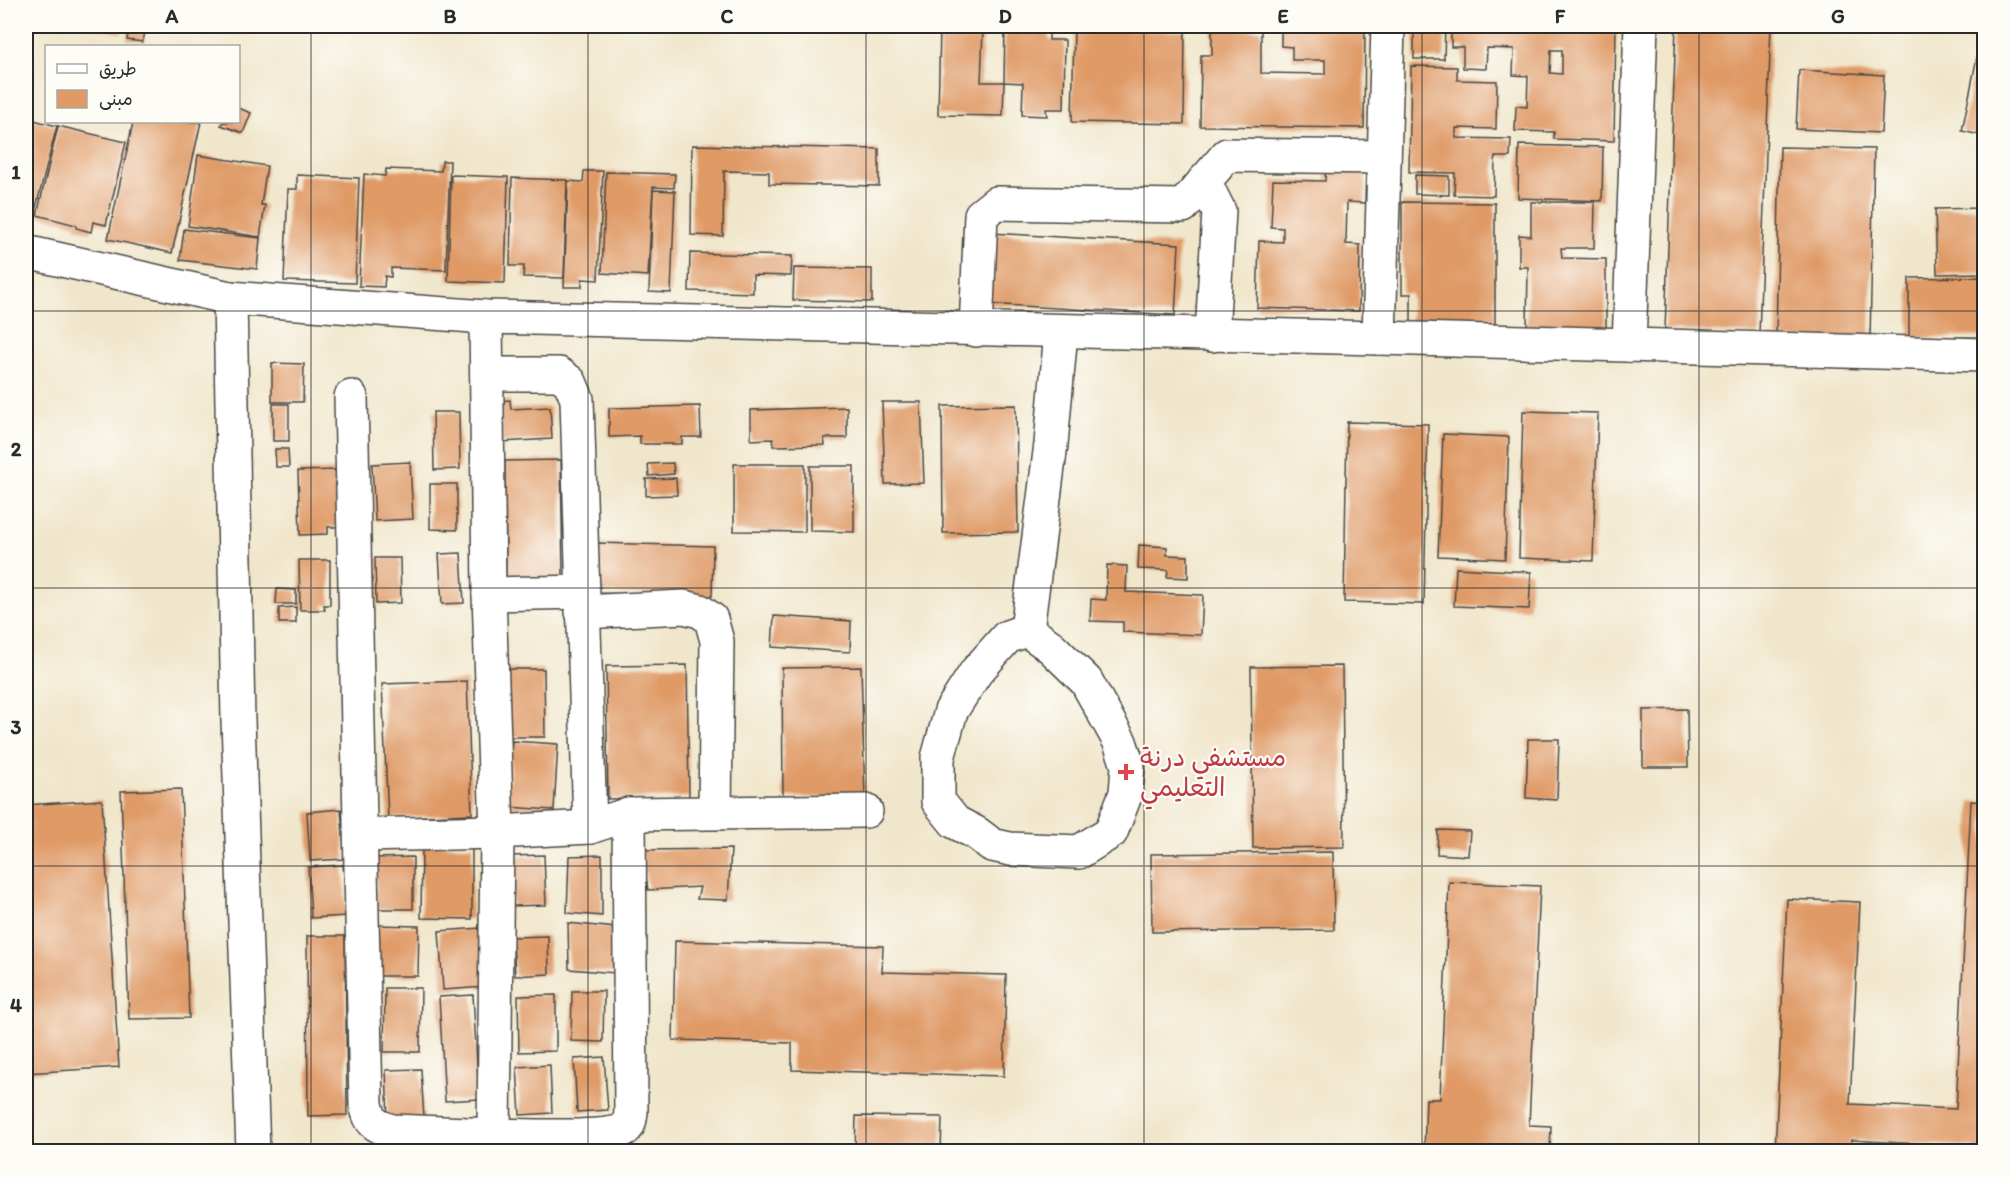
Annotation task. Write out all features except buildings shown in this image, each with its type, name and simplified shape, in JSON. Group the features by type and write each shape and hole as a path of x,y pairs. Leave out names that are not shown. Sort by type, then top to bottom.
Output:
{"street":[{"path":"1379,338 1388,26"},
{"path":"1629,345 1641,26"},
{"path":"976,330 981,215 996,203 1183,206 1227,155 1384,157"},
{"path":"1204,181 1219,211 1212,335"},
{"path":"26,252 230,298 486,317 1984,355"},
{"path":"230,298 239,731 253,1152"},
{"path":"486,317 489,594 497,832 494,1135"},
{"path":"1027,630 1051,444 1061,332"},
{"path":"487,374 559,374 570,381 577,399 590,827"},
{"path":"351,397 366,1092 368,1115 372,1122 392,1131 494,1135 603,1135 624,1131 629,1125 631,1100 629,814"},
{"path":"489,594 684,607 700,611 711,619 717,641 715,812"},
{"path":"1027,630 1051,647 1086,681 1120,742 1128,766 1126,793 1111,832 1079,852 1010,849 992,845 955,822 938,801 938,758 951,711 976,672 1007,637 1027,630"},
{"path":"362,835 590,827 629,814 866,812"}],"place":[{"name":"مستشفي درنة التعليمي","path":"1126,772"}]}
